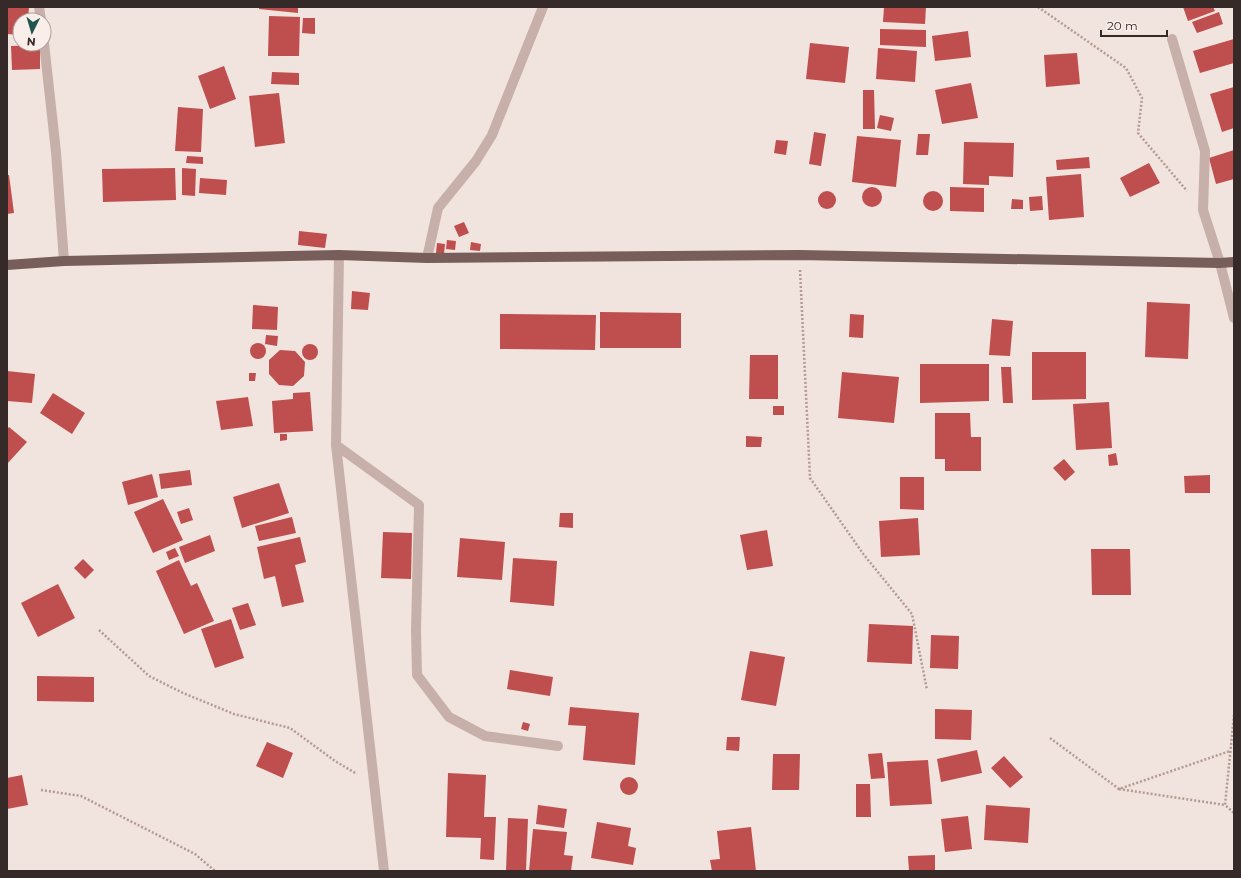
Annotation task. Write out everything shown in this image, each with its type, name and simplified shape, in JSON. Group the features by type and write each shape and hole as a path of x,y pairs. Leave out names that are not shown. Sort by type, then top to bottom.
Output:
{"main road":[{"path":"7,265 64,261 339,255 427,258 799,256 1234,262"}],"street":[{"path":"427,258 438,208 476,161 492,135 543,7"},
{"path":"1172,39 1205,151 1203,210 1220,263 1234,318"},
{"path":"45,52 56,152 64,261"},
{"path":"339,255 336,445 384,871"},
{"path":"336,445 418,505 416,630 418,675 449,717 485,736 558,746"}],"path":[{"path":"1038,7 1126,68 1142,98 1138,133 1203,210"},
{"path":"799,256 810,478 864,555 912,614 926,690"},
{"path":"99,630 150,676 183,693 234,714 290,728 335,761 375,784"},
{"path":"1225,805 1234,715"},
{"path":"1050,738 1119,789 1225,805 1234,813"},
{"path":"1119,789 1230,751"},
{"path":"41,790 81,796 195,854 215,871"}],"building":[{"path":"7,7 29,7 29,12 12,12 12,34 7,34"},
{"path":"259,7 298,7 298,13 259,9"},
{"path":"884,7 926,7 925,24 883,22"},
{"path":"1183,7 1213,7 1215,11 1188,21"},
{"path":"1219,12 1223,24 1197,33 1192,22"},
{"path":"269,16 300,17 299,56 268,56"},
{"path":"303,18 315,18 315,34 302,33"},
{"path":"880,29 926,30 926,47 880,45"},
{"path":"968,31 971,57 935,61 932,36"},
{"path":"1234,39 1234,63 1200,73 1193,51"},
{"path":"810,43 849,47 845,83 806,79"},
{"path":"11,46 12,52 40,52 40,69 12,70"},
{"path":"878,48 917,51 915,82 876,79"},
{"path":"1077,53 1080,84 1046,87 1044,55"},
{"path":"224,66 236,99 210,109 198,76"},
{"path":"272,72 299,73 299,85 271,84"},
{"path":"971,83 978,118 942,124 935,90"},
{"path":"1234,87 1234,128 1222,132 1210,94"},
{"path":"863,90 874,90 875,129 863,129"},
{"path":"279,93 285,143 255,147 249,96"},
{"path":"178,107 203,109 201,152 175,151"},
{"path":"880,115 894,118 891,131 877,128"},
{"path":"814,132 826,134 821,166 809,164"},
{"path":"918,134 930,134 928,155 916,155"},
{"path":"857,136 901,140 896,187 852,182"},
{"path":"776,140 788,141 786,155 774,153"},
{"path":"964,142 1014,143 1013,177 989,176 989,185 963,184"},
{"path":"1234,150 1234,179 1216,184 1209,158"},
{"path":"187,156 203,157 203,164 186,163"},
{"path":"1089,157 1090,168 1057,170 1056,160"},
{"path":"1149,163 1160,183 1130,197 1120,178"},
{"path":"175,168 176,200 103,202 102,169"},
{"path":"182,168 196,169 195,196 182,195"},
{"path":"1081,174 1084,217 1049,220 1046,177"},
{"path":"7,175 9,175 14,213 7,214"},
{"path":"200,178 227,180 226,195 199,193"},
{"path":"868,187 876,187 882,193 882,201 876,207 868,207 862,201 862,193"},
{"path":"950,187 984,188 984,212 950,211"},
{"path":"827,191 833,194 836,200 833,206 827,209 821,206 818,200 821,194"},
{"path":"933,191 940,194 943,201 940,208 933,211 926,208 923,201 926,194"},
{"path":"1042,196 1043,210 1030,211 1029,197"},
{"path":"1012,199 1023,200 1023,209 1011,209"},
{"path":"464,222 469,233 459,237 454,226"},
{"path":"299,231 327,234 325,248 298,245"},
{"path":"447,240 456,241 455,250 446,249"},
{"path":"471,242 481,244 480,251 470,250"},
{"path":"437,243 445,244 444,254 436,253"},
{"path":"352,291 370,293 368,310 351,309"},
{"path":"1147,302 1190,304 1188,359 1145,357"},
{"path":"253,305 278,307 277,330 252,329"},
{"path":"600,312 681,313 681,348 600,348"},
{"path":"500,314 596,315 595,350 500,349"},
{"path":"850,314 864,315 863,338 849,337"},
{"path":"992,319 1013,321 1010,356 989,355"},
{"path":"266,335 278,336 277,346 265,344"},
{"path":"255,343 261,343 266,348 264,357 261,359 255,359 250,354 250,348"},
{"path":"310,344 316,346 318,352 316,358 310,360 304,358 302,352 304,346"},
{"path":"280,350 295,351 305,362 304,376 293,386 279,385 269,374 269,360"},
{"path":"1032,352 1086,352 1086,399 1032,400"},
{"path":"750,355 778,355 778,399 749,399"},
{"path":"920,364 989,364 989,401 920,403"},
{"path":"1001,367 1011,367 1013,403 1003,403"},
{"path":"7,371 35,374 32,403 7,401"},
{"path":"842,372 899,377 894,423 838,418"},
{"path":"249,373 256,373 255,381 249,381"},
{"path":"310,392 313,431 274,433 272,401 293,399 293,393"},
{"path":"53,393 85,413 72,434 40,413"},
{"path":"248,397 253,426 221,430 216,401"},
{"path":"1109,402 1112,448 1076,450 1073,404"},
{"path":"773,406 784,406 784,415 773,415"},
{"path":"935,413 970,413 971,437 981,437 981,471 945,471 945,459 935,459"},
{"path":"9,427 27,442 7,464 7,429"},
{"path":"280,434 287,434 287,440 280,441"},
{"path":"746,436 762,437 761,447 746,447"},
{"path":"1116,453 1118,465 1109,466 1108,455"},
{"path":"1064,459 1075,472 1065,481 1053,468"},
{"path":"190,470 192,485 161,489 159,474"},
{"path":"152,474 158,497 128,505 122,482"},
{"path":"1210,475 1210,493 1185,493 1184,476"},
{"path":"900,477 924,477 924,510 900,509"},
{"path":"279,483 289,513 242,528 233,497"},
{"path":"163,499 183,540 153,553 134,512"},
{"path":"189,508 193,520 181,524 177,512"},
{"path":"560,513 573,513 573,528 559,527"},
{"path":"292,517 296,533 259,541 255,526"},
{"path":"918,518 920,555 881,557 879,521"},
{"path":"767,530 773,566 747,570 740,535"},
{"path":"383,532 412,533 411,579 381,578"},
{"path":"210,535 215,551 185,563 179,547"},
{"path":"300,537 306,562 295,565 304,602 282,607 275,576 264,579 257,547"},
{"path":"460,538 505,542 502,580 457,577"},
{"path":"175,548 179,556 169,560 166,552"},
{"path":"1091,549 1130,549 1131,595 1092,595"},
{"path":"513,558 557,561 554,606 510,602"},
{"path":"83,559 94,570 85,579 74,568"},
{"path":"179,560 191,586 197,583 214,621 184,634 156,571"},
{"path":"58,584 75,618 38,637 21,603"},
{"path":"248,603 256,625 240,630 232,608"},
{"path":"231,619 244,658 215,668 201,629"},
{"path":"869,624 913,626 912,664 867,662"},
{"path":"931,635 959,636 958,669 930,668"},
{"path":"750,651 785,657 776,706 741,700"},
{"path":"510,670 553,677 550,696 507,689"},
{"path":"37,676 94,677 94,702 37,701"},
{"path":"570,707 639,713 635,765 583,760 586,726 568,725"},
{"path":"935,709 972,710 971,740 935,739"},
{"path":"523,722 530,724 528,731 521,729"},
{"path":"727,737 740,737 739,751 726,750"},
{"path":"267,742 293,753 283,778 256,766"},
{"path":"977,750 982,773 941,782 937,759"},
{"path":"882,753 885,778 871,779 868,754"},
{"path":"773,754 800,754 799,790 772,790"},
{"path":"1004,756 1023,777 1010,788 991,768"},
{"path":"928,760 932,804 890,806 887,762"},
{"path":"448,773 486,775 484,817 496,817 494,860 480,859 481,838 446,837"},
{"path":"22,775 28,805 7,809 7,778"},
{"path":"629,777 635,780 638,786 635,792 629,795 623,792 620,786 623,780"},
{"path":"856,784 870,784 871,817 856,817"},
{"path":"538,805 567,809 564,828 536,824"},
{"path":"986,805 1030,808 1028,843 984,840"},
{"path":"968,816 972,849 945,852 941,819"},
{"path":"508,818 528,819 526,871 506,871"},
{"path":"597,822 631,828 628,846 636,848 633,865 591,858"},
{"path":"751,827 756,871 712,871 710,860 720,859 717,831"},
{"path":"533,829 567,832 564,855 573,856 571,871 529,871"},
{"path":"935,855 935,871 909,871 908,856"}]}
